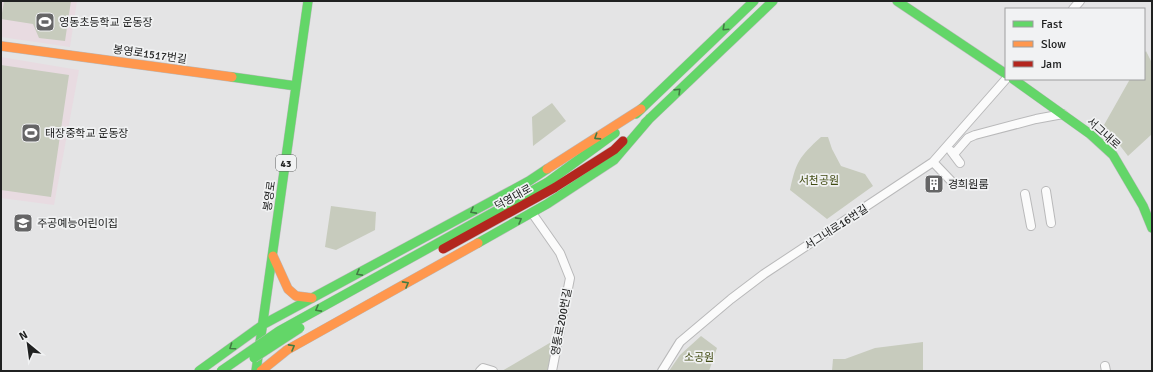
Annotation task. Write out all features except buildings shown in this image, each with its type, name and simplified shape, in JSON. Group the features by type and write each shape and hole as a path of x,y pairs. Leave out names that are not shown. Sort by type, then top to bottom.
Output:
{"main road":[{"name":"봉영로","path":"256,371 264,324 308,1"},
{"name":"덕영대로","path":"221,371 279,330 551,185 606,141 754,1"},
{"name":"덕영대로","path":"234,371 288,335 614,150 650,118 773,1"},
{"path":"896,1 1005,73"},
{"name":"봉영로1517번길","path":"1,46 296,86"},
{"name":"서그내로","path":"1015,80 1090,134 1113,155 1143,206 1152,228"},
{"path":"199,371 264,324 529,181 641,109"},
{"path":"261,371 287,350 532,213 614,160 650,118"},
{"path":"273,256 288,288 296,296 312,298"}],"street":[{"name":"서그내로16번길","path":"662,371 680,342 731,299 764,274 933,162 1005,80"},
{"path":"954,154 968,138 975,135 1036,119 1063,114"},
{"path":"960,132 968,138"},
{"path":"946,147 954,154 960,163"},
{"path":"933,162 954,184"},
{"path":"1046,191 1051,223"},
{"path":"1025,194 1031,226"},
{"name":"영통로200번길","path":"532,213 560,253 570,278 552,371"},
{"path":"480,371 483,368 493,371"}],"shaded area":[{"name":"영동초등학교 운동장","path":"1,1 77,1 70,47 1,37"},
{"name":"태장중학교 운동장","path":"1,57 79,70 54,205 1,198"}],"green space":[{"name":"영동초등학교 운동장","path":"4,1 71,1 65,41 39,38 33,24 1,19"},
{"path":"1146,51 1152,63 1152,134 1128,156 1104,125 1129,80 1145,80"},
{"name":"태장중학교 운동장","path":"1,65 69,75 51,197 1,190"},
{"path":"552,103 566,121 533,146 532,117"},
{"name":"서천공원","path":"821,137 828,137 832,149 841,166 865,174 873,186 827,219 790,190 794,173 800,160"},
{"path":"331,206 376,212 375,230 336,250 325,247"},
{"name":"소공원","path":"701,336 717,348 709,371 669,371 680,355"},
{"path":"553,341 548,371 502,371"},
{"path":"923,342 923,371 832,371 833,359 845,359 875,348"}],"traffic: fast":[{"path":"256,371 308,1"},
{"path":"636,114 754,1"},
{"path":"645,123 773,1"},
{"path":"897,1 1005,73"},
{"path":"232,77 296,86"},
{"path":"1014,80 1090,134 1113,155 1143,206 1152,228"},
{"path":"478,243 547,204 614,160 650,118"},
{"path":"548,182 615,133"},
{"path":"199,371 264,324 529,181 547,169"},
{"path":"221,371 279,331 548,182"},
{"path":"254,358 300,328"}],"traffic: slow":[{"path":"1,46 232,77"},
{"path":"547,169 641,109"},
{"path":"261,371 287,350 478,243"},
{"path":"273,256 288,289 296,296 312,298"}],"traffic: jam":[{"path":"554,188 614,150 623,141"},
{"path":"443,249 554,188"}],"place":[{"name":"영동초등학교 운동장","path":"45,22"},
{"name":"태장중학교 운동장","path":"31,133"},
{"name":"경희원룸","path":"934,184"},
{"name":"주공예능어린이집","path":"23,223"}]}
